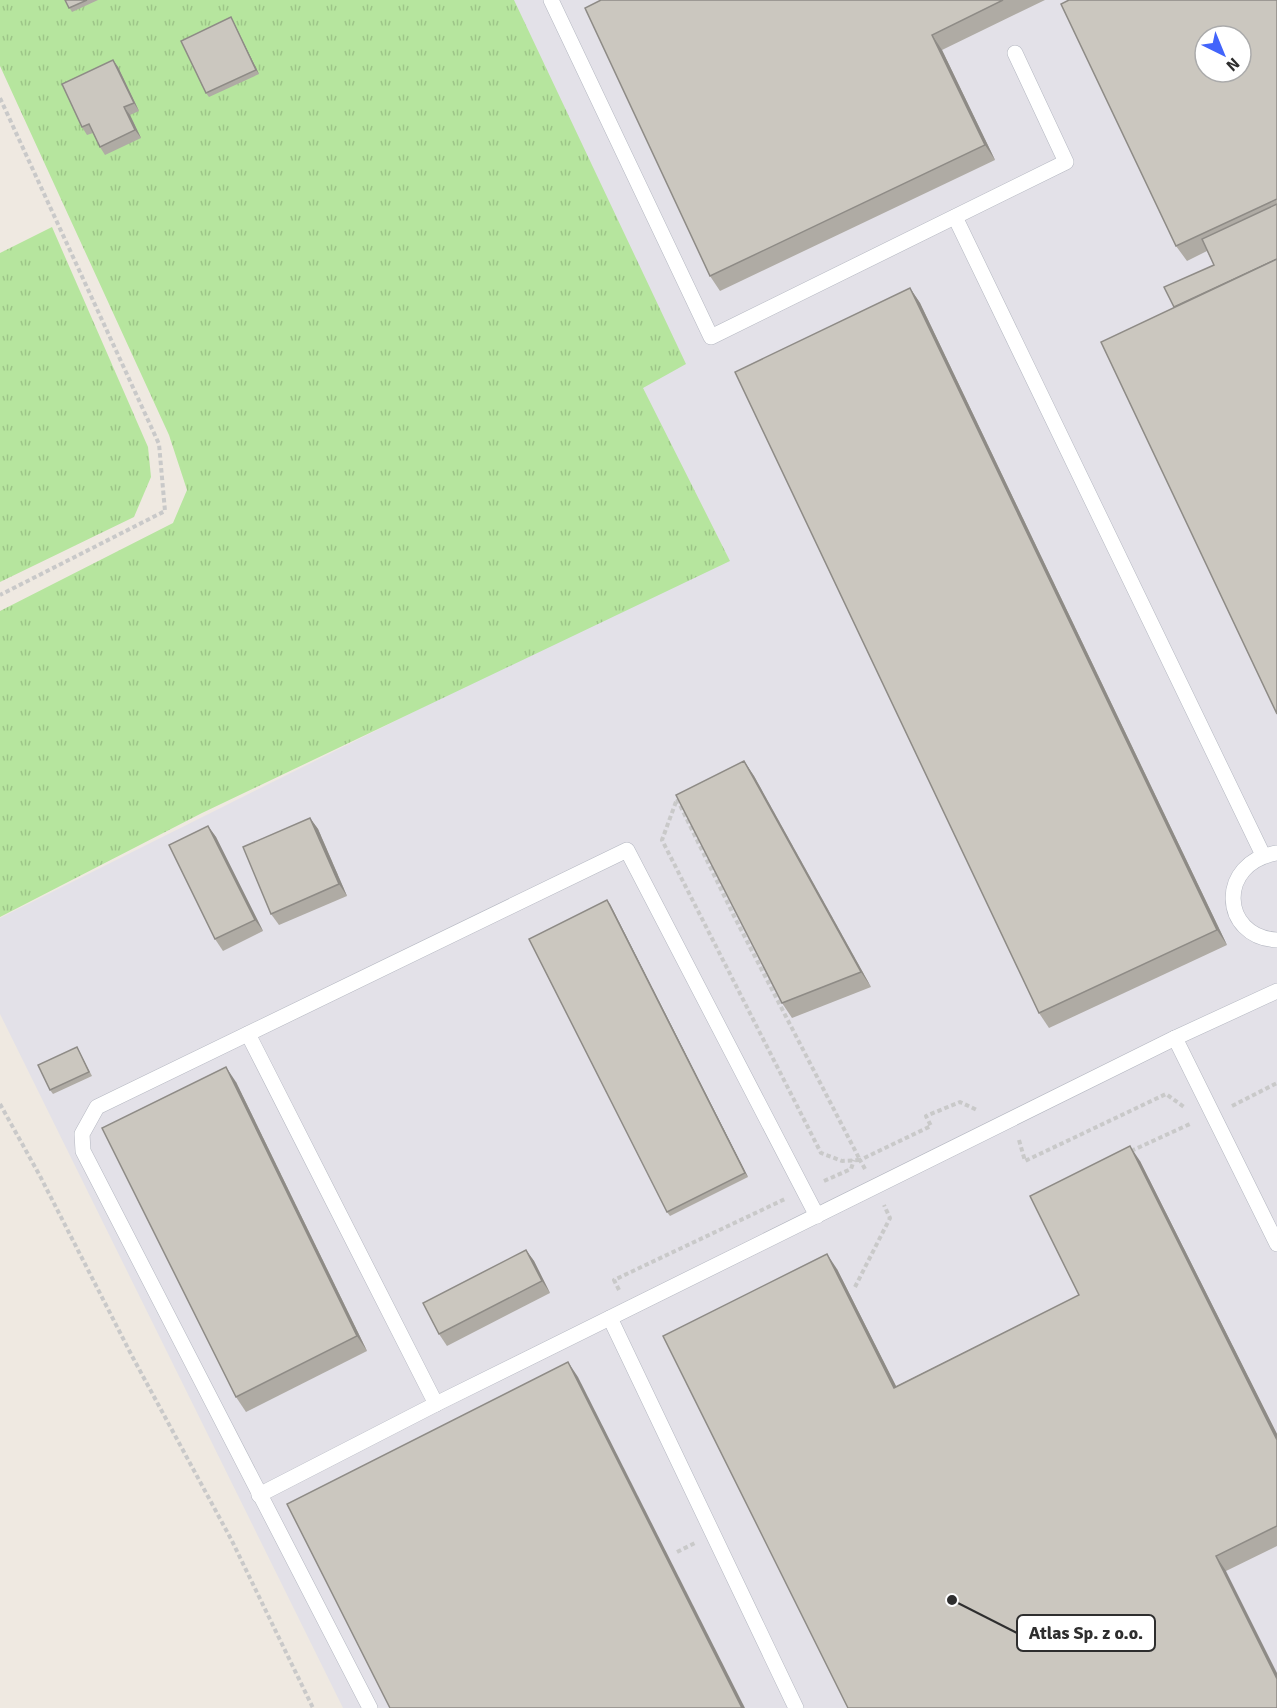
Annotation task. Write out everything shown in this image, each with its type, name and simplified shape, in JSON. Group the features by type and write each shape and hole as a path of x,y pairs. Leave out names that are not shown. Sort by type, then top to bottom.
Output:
{"lane":[{"path":"551,0 711,338 1066,162 1015,54"},
{"path":"955,217 1270,854 1249,862 1239,874 1234,887 1233,901 1244,926 1255,935 1277,940"},
{"path":"370,1708 83,1151 82,1134 97,1107 627,850 817,1216"},
{"path":"259,1495 436,1404 1175,1038 1277,991"},
{"path":"248,1034 436,1404"},
{"path":"1175,1038 1277,1244"},
{"path":"610,1318 796,1708"}],"path":[{"path":"0,98 159,444 165,511 0,595"},
{"path":"677,799 734,916 860,1160 854,1160 842,1161 821,1153 662,840 677,799"},
{"path":"1127,1153 1277,1083"},
{"path":"0,1104 231,1539 313,1708"},
{"path":"629,1309 614,1280 851,1169 854,1160"},
{"path":"677,1552 713,1534"}],"shaded area":[{"path":"443,0 1277,0 1277,1708 343,1708 0,1014 0,918 716,561"}],"green space":[{"path":"0,0 514,0 686,364 643,388 730,561 202,813 0,917 0,611 173,523 187,490 169,435 0,66"},
{"path":"52,227 148,447 151,477 134,517 0,582 0,253"}],"building":[{"path":"65,0 87,0 69,8"},
{"path":"601,0 1003,0 932,35 985,145 710,276 585,8"},
{"path":"1069,0 1277,0 1277,199 1176,246 1061,4"},
{"path":"231,17 256,70 206,93 181,41"},
{"path":"113,60 134,103 124,107 135,130 100,147 89,124 82,127 62,84"},
{"path":"1277,204 1277,259 1174,307 1164,287 1214,265 1202,239"},
{"path":"1277,259 1277,714 1101,342"},
{"path":"910,288 1217,930 1039,1013 735,372"},
{"path":"744,761 861,972 782,1003 676,795"},
{"path":"310,818 339,884 271,914 243,847"},
{"path":"208,826 255,920 215,939 169,845"},
{"path":"607,900 745,1173 667,1212 529,939"},
{"path":"77,1047 89,1072 50,1090 38,1065"},
{"path":"226,1067 357,1336 236,1397 102,1128"},
{"path":"1130,1146 1277,1440 1277,1526 1216,1556 1277,1679 1277,1708 848,1708 663,1336 827,1254 894,1388 1079,1295 1030,1196"},
{"path":"526,1250 542,1281 439,1334 423,1303"},
{"path":"568,1362 742,1708 390,1708 287,1504"}],"place":[{"name":"Atlas Sp. z o.o.","path":"952,1600"}]}
